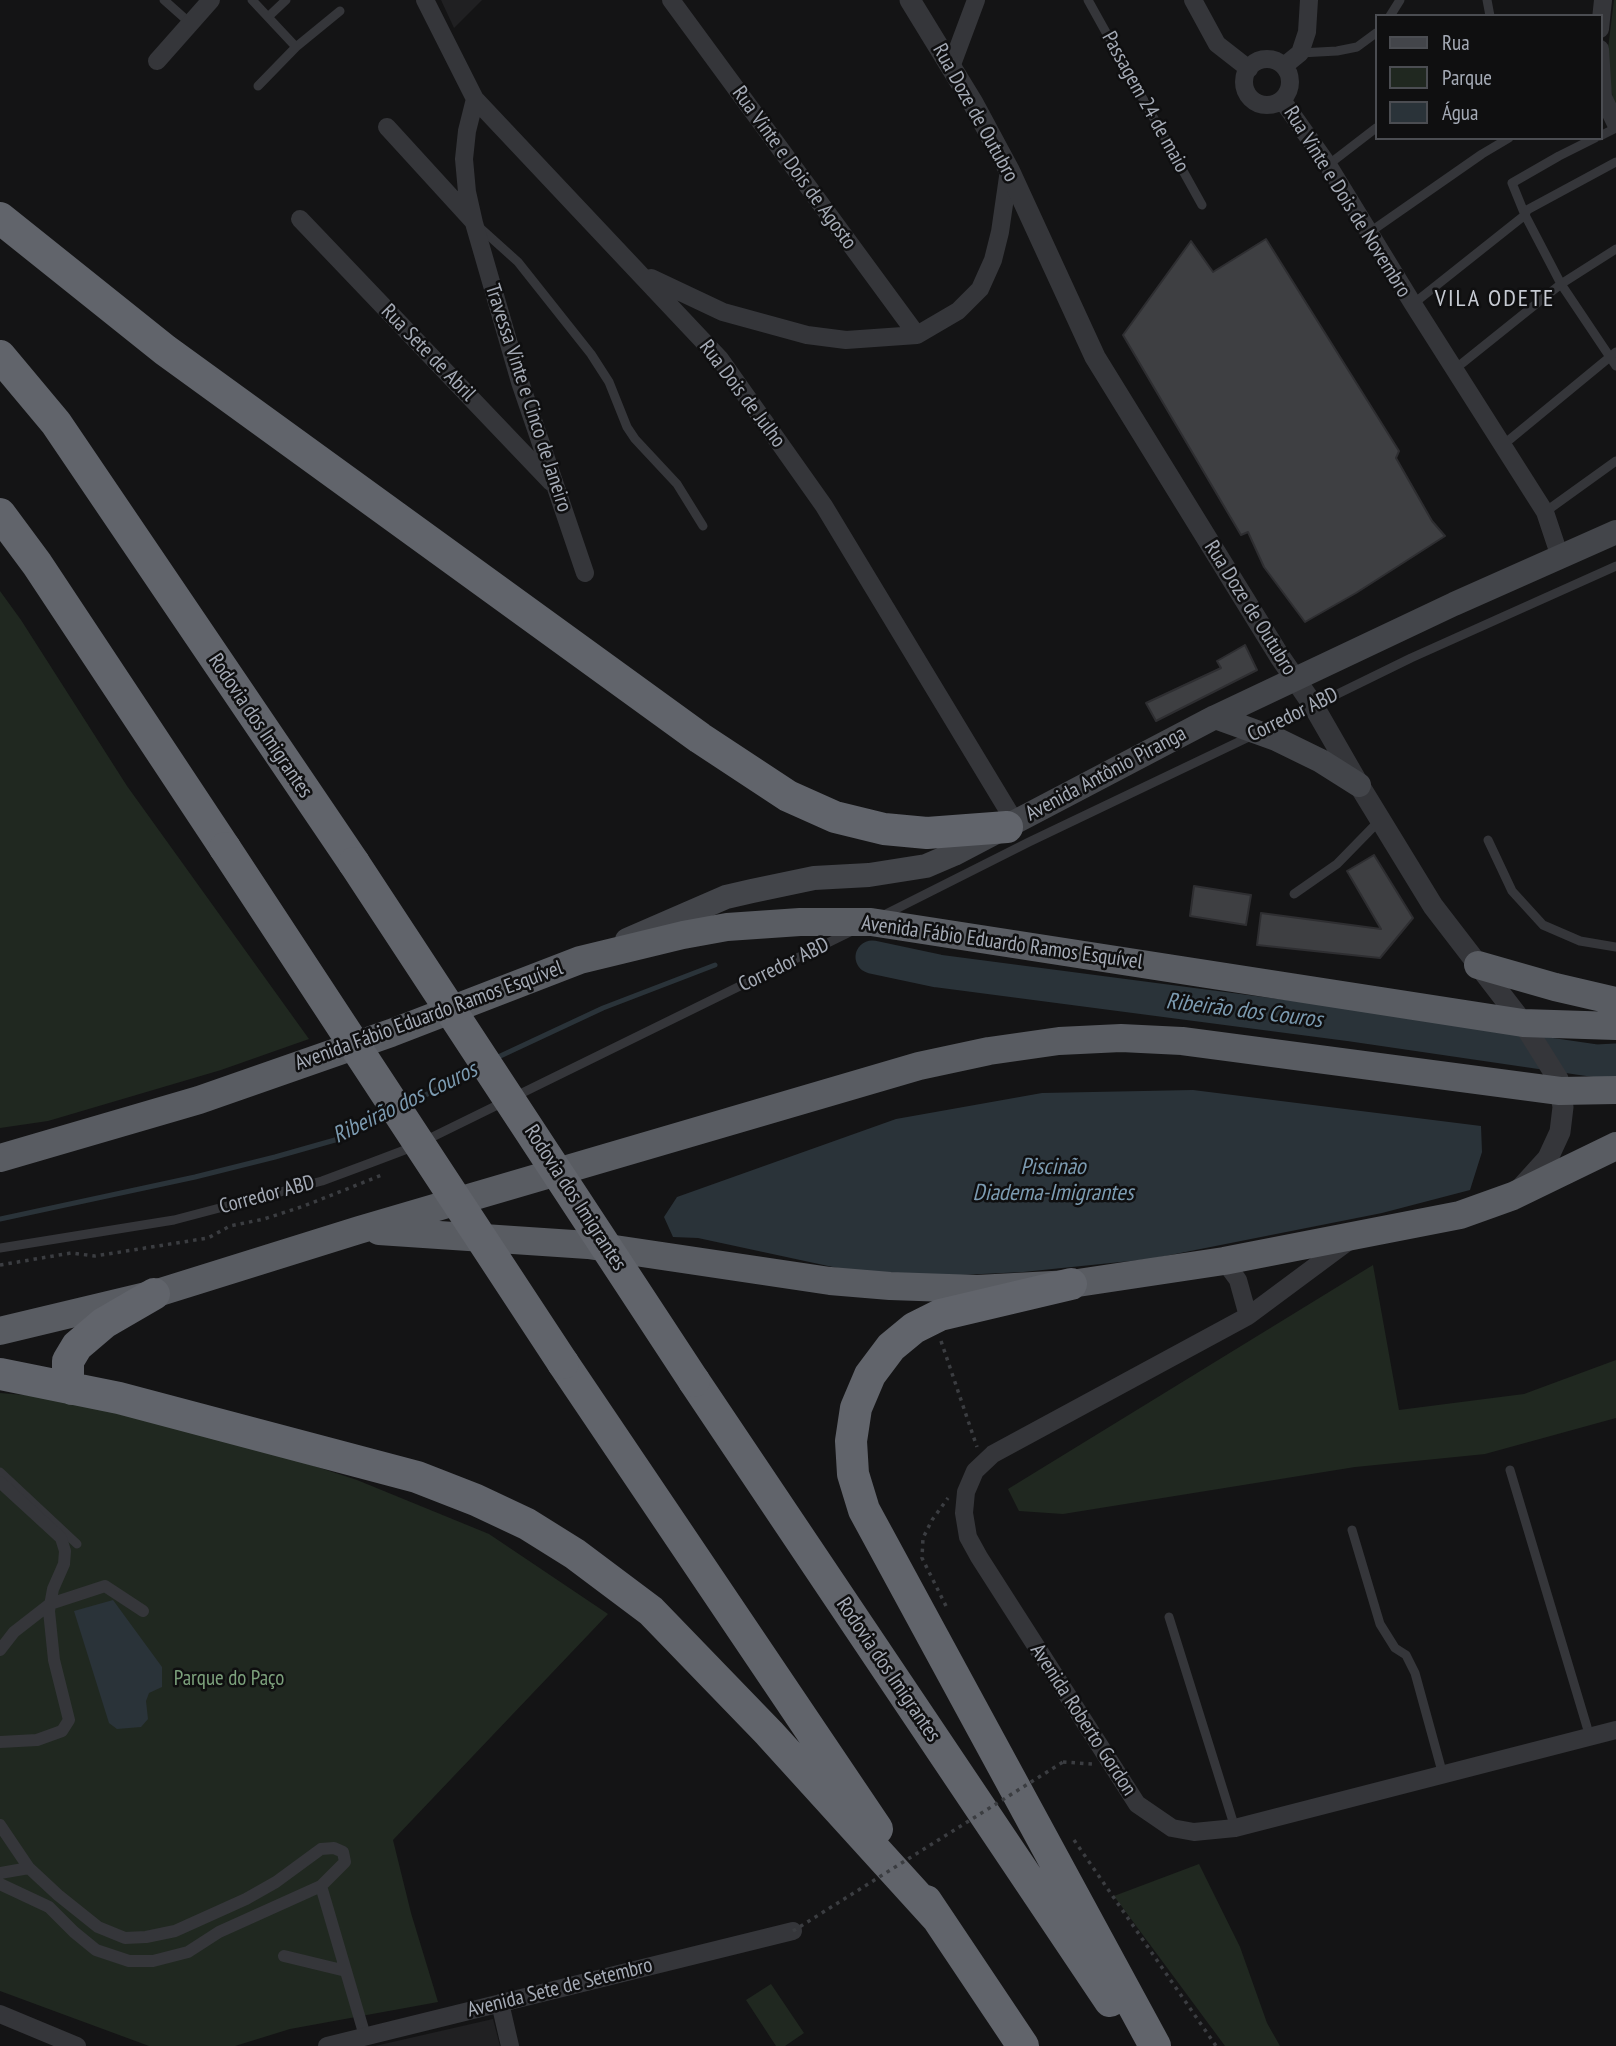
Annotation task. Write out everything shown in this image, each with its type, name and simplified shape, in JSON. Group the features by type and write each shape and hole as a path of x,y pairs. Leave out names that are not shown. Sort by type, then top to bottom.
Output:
{"highway":[{"path":"0,218 165,350 700,738 788,796 835,817 884,830 927,833 1011,824"},
{"name":"Rodovia dos Imigrantes","path":"0,356 56,423 354,863 694,1381 1140,2046"},
{"path":"0,514 37,564 564,1363 1023,2046"},
{"name":"Avenida Fábio Eduardo Ramos Esquível","path":"0,1158 199,1100 391,1033 580,960 727,927 800,922 871,922 1526,1028 1616,1026"},
{"path":"1478,965 1616,1001"},
{"path":"0,1331 154,1294 359,1230 919,1066 989,1051 1059,1041 1121,1038 1182,1041 1616,1090"},
{"path":"1155,2046 864,1510 853,1474 851,1441 856,1408 870,1375 891,1347 914,1328 940,1315 1071,1284 1224,1261 1460,1215 1513,1196 1616,1146"},
{"path":"359,1230 588,1245 830,1281 890,1286 977,1289 1071,1284"},
{"path":"72,1390 68,1379 68,1361 77,1346 104,1323 154,1294"},
{"path":"0,1374 207,1419 416,1477 476,1500 527,1524 575,1554 650,1611 769,1734 938,1919"}],"main road":[{"name":"Avenida Antônio Piranga","path":"580,960 726,897 814,878 869,875 926,866 1215,717 1454,604 1616,532"},
{"path":"1215,717 1276,739 1321,761 1359,785"}],"street":[{"path":"157,61 211,0"},
{"name":"Rua Dois de Julho","path":"425,0 475,99 720,359 824,506 1011,824"},
{"name":"Rua Vinte e Dois de Agosto","path":"671,0 917,335"},
{"name":"Rua Doze de Outubro","path":"910,0 974,103 1009,170 1095,357 1313,705 1433,906 1526,1028 1559,1085"},
{"path":"951,67 976,0"},
{"path":"1193,0 1217,44 1249,69"},
{"path":"1284,66 1300,53 1307,32 1309,0"},
{"path":"1262,60 1284,66 1290,80 1287,94 1282,100 1269,105 1261,104 1249,96 1244,83 1249,69 1262,60"},
{"path":"1602,98 1616,126"},
{"name":"Travessa Vinte e Cinco de Janeiro","path":"475,99 464,159 467,192 474,223 520,382 585,573"},
{"name":"Rua Vinte e Dois de Novembro","path":"1282,100 1328,164 1545,512 1560,557"},
{"name":"Travessa Vinte e Cinco de Janeiro","path":"387,127 474,223"},
{"path":"641,274 723,312 807,335 846,340 917,335 958,311 980,289 993,260 1000,232 1009,170"},
{"name":"Rua Sete de Abril","path":"300,219 555,486"},
{"path":"1513,1196 1548,1158 1560,1132 1563,1107 1559,1085"},
{"name":"Avenida Roberto Gordon","path":"1355,1237 1248,1316 993,1454 975,1471 966,1492 964,1513 968,1537 1111,1766 1138,1804 1172,1828 1194,1832 1235,1828 1616,1730"},
{"path":"1224,1261 1243,1292 1248,1316"},
{"path":"0,1482 61,1538 65,1551 64,1564 53,1588 48,1611 54,1660 69,1720 62,1731 37,1740 0,1742"},
{"path":"0,1650 13,1632 50,1604 105,1586 143,1611"},
{"path":"0,1825 29,1868 97,1927 125,1938 175,1931 246,1899 276,1882 321,1849 334,1848 343,1852 345,1862 321,1886 219,1932 188,1952 153,1961 129,1961 96,1950 48,1907 0,1884"},
{"path":"0,1873 29,1868"},
{"path":"321,1886 346,1971 361,2040"},
{"name":"Avenida Sete de Setembro","path":"327,2046 361,2040 793,1931"},
{"path":"284,1956 346,1971"},
{"path":"500,2003 510,2046"},
{"path":"0,2014 77,2046"}],"lane":[{"path":"164,0 191,24"},
{"path":"252,0 296,47"},
{"path":"268,17 286,0"},
{"name":"Passagem 24 de maio","path":"1088,0 1202,205"},
{"path":"258,86 296,47 340,11"},
{"path":"1300,53 1357,47 1374,34"},
{"path":"1328,164 1374,130"},
{"path":"1370,232 1506,140"},
{"path":"1591,140 1512,183 1525,215 1561,284 1613,355 1616,366"},
{"path":"1413,304 1525,215 1527,209 1616,162"},
{"name":"Travessa Vinte e Cinco de Janeiro","path":"474,223 518,262 584,345 609,382 627,427 677,484 703,526"},
{"path":"1455,369 1561,284 1616,249"},
{"path":"1503,445 1613,355"},
{"path":"1545,512 1616,461"},
{"name":"Corredor ABD","path":"0,1248 174,1220 322,1181 422,1142 1029,842 1410,658 1616,565"},
{"path":"1294,894 1337,864 1380,820"},
{"path":"1488,840 1512,891 1543,925 1580,941 1616,947"},
{"path":"1510,1470 1590,1737"},
{"path":"0,1472 77,1544"},
{"path":"1352,1530 1380,1624 1395,1648 1406,1655 1415,1673 1443,1775"},
{"path":"1169,1617 1235,1828"}],"path":[{"path":"939,1334 978,1450"},
{"path":"951,1493 923,1538 922,1558 952,1617"},
{"path":"793,1931 1063,1762 1111,1766"},
{"path":"1032,1772 1039,1784"},
{"path":"1067,1830 1216,2046"}],"shaded area":[{"path":"441,0 482,0 454,28"},
{"path":"493,2019 500,2046 375,2046"}],"green space":[{"path":"1616,0 1616,112 1606,65"},
{"path":"0,591 127,786 309,1039 221,1070 48,1121 0,1128"},
{"path":"1373,1265 1399,1410 1524,1394 1616,1360 1616,1418 1485,1454 1355,1467 1063,1514 1019,1511 1008,1489"},
{"name":"Parque do Paço","path":"0,1393 121,1403 357,1480 489,1534 608,1614 393,1840 411,1913 438,2002 290,2029 235,2046 149,2046 0,1991"},
{"path":"1199,1864 1240,1947 1267,2023 1280,2046 1225,2046 1114,1896"},
{"path":"771,1984 804,2033 785,2046 776,2046 746,2000"}],"water":[{"name":"Piscinão Diadema-Imigrantes","path":"1193,1090 1481,1126 1482,1152 1470,1190 1382,1213 1150,1259 1023,1272 941,1276 856,1272 698,1238 673,1237 664,1217 677,1197 896,1119 1042,1093"},
{"path":"113,1600 162,1667 162,1687 149,1693 146,1701 148,1719 141,1727 117,1729 109,1723 74,1611"}],"building":[{"path":"1266,239 1399,451 1396,458 1432,521 1445,536 1305,622 1264,567 1248,532 1241,535 1123,335 1191,241 1213,272"},
{"path":"1245,645 1257,670 1156,721 1146,703 1221,668 1217,661"},
{"path":"1374,855 1413,918 1380,958 1257,945 1261,913 1381,929 1347,871"},
{"path":"1194,886 1251,895 1246,925 1190,916"}],"waterway":[{"name":"Ribeirão dos Couros","path":"872,957 938,971 1351,1025 1597,1061 1616,1060"},
{"name":"Ribeirão dos Couros","path":"496,1058 603,1008 715,965"},
{"name":"Ribeirão dos Couros","path":"406,1105 478,1068"},
{"name":"Ribeirão dos Couros","path":"0,1219 275,1157 335,1140 387,1114"}],"district":[{"name":"VILA ODETE","path":"1495,299"}]}
